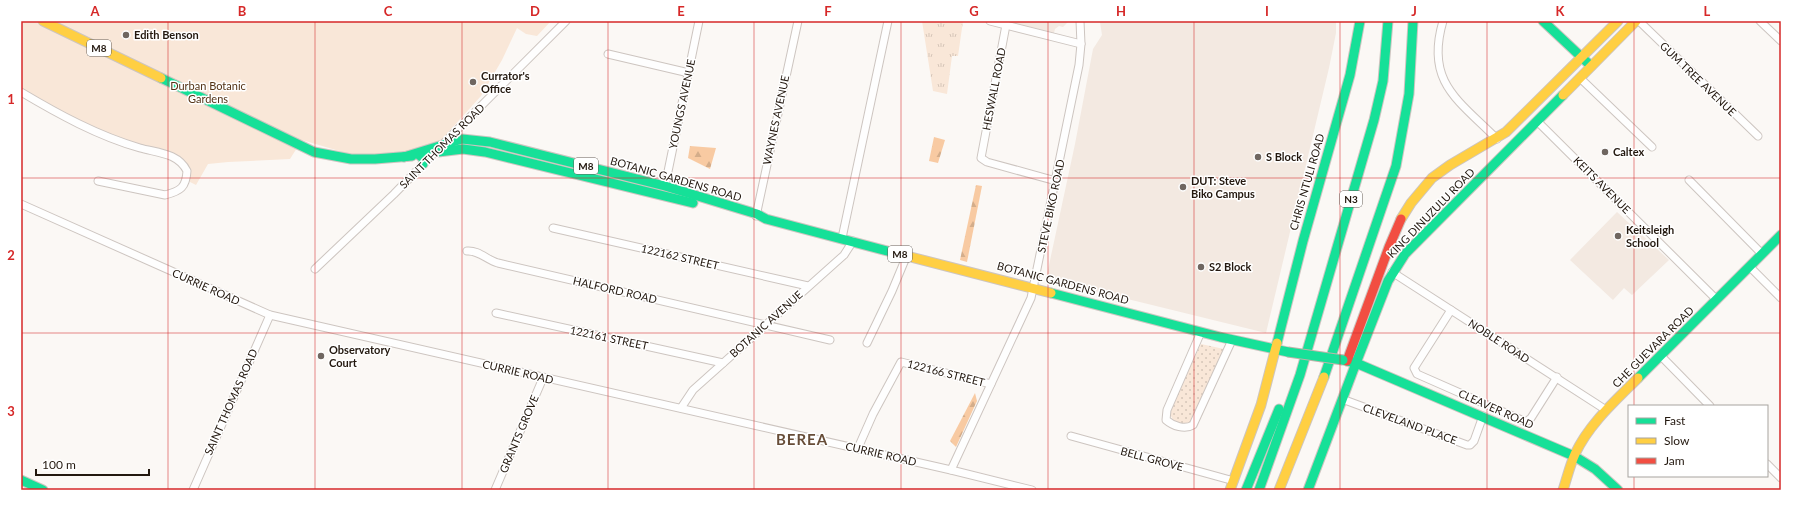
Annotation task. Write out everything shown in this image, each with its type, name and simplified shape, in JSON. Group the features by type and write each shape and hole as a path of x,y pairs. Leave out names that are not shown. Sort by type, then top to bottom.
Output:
{"main road":[{"name":"M8","path":"43,21 314,152 328,157 360,160 384,160 404,157"},
{"name":"CHRIS NTULI ROAD","path":"1275,350 1303,241 1350,75 1360,21"},
{"name":"N3","path":"1259,490 1300,375 1374,120 1383,81 1388,21"},
{"path":"1279,490 1324,374 1396,166 1404,132 1411,88 1413,21"},
{"path":"1543,21 1591,66"},
{"name":"KING DINUZULU ROAD","path":"1308,490 1342,399 1348,361 1388,249 1398,225 1414,197 1421,188 1443,170 1497,139 1530,110 1618,21"},
{"name":"KING DINUZULU ROAD","path":"1348,361 1392,272 1405,254 1636,21"},
{"path":"459,128 459,135 462,139"},
{"name":"BOTANIC GARDENS ROAD","path":"404,157 442,148 462,139 490,142 665,186 756,217"},
{"name":"BOTANIC GARDENS ROAD","path":"442,148 485,152 766,219 1232,340 1275,350 1348,361"},
{"name":"BOTANIC GARDENS ROAD","path":"404,157 432,151"},
{"path":"419,154 424,159 423,164"},
{"name":"CHE GUEVARA ROAD","path":"1563,490 1574,456 1583,439 1606,410 1718,300 1781,235"},
{"path":"1230,490 1260,405 1275,350"},
{"name":"CLEAVER ROAD","path":"1348,361 1483,416 1574,456 1595,469 1618,490"},
{"path":"1289,490 1321,399 1324,374"},
{"path":"1246,490 1282,403 1300,375"},
{"path":"21,480 43,490"}],"street":[{"name":"SAINT THOMAS ROAD","path":"442,148 459,128 566,21"},
{"name":"YOUNGS AVENUE","path":"665,186 699,21"},
{"name":"WAYNES AVENUE","path":"756,217 798,21"},
{"path":"842,238 888,21"},
{"path":"990,21 1081,44"},
{"name":"STEVE BIKO ROAD","path":"952,470 1031,298 1078,71 1081,44 1080,21"},
{"path":"1443,21 1440,40 1439,64 1444,83 1453,95 1497,139"},
{"name":"GUM TREE AVENUE","path":"1639,21 1758,136"},
{"path":"1760,21 1781,41"},
{"name":"HESWALL ROAD","path":"1006,25 981,158 987,162 1056,181"},
{"path":"608,54 688,73"},
{"path":"1580,78 1652,147"},
{"path":"21,92 63,115 107,136 130,145 179,159 187,171 186,181 182,188 176,192 165,195 98,180"},
{"name":"KEITS AVENUE","path":"1537,121 1718,300"},
{"name":"SAINT THOMAS ROAD","path":"315,269 423,164 432,151"},
{"path":"1689,180 1762,254"},
{"name":"CURRIE ROAD","path":"21,204 270,315 543,378 858,448 1032,490"},
{"name":"122162 STREET","path":"553,228 808,286"},
{"name":"BOTANIC AVENUE","path":"682,408 693,390 844,255 853,241"},
{"name":"HALFORD ROAD","path":"467,251 477,252 489,260 498,263 830,340"},
{"path":"867,343 907,256"},
{"path":"1750,267 1781,298"},
{"name":"NOBLE ROAD","path":"1392,272 1606,410"},
{"path":"1451,310 1414,368 1417,374 1526,422 1534,414 1557,377"},
{"name":"122161 STREET","path":"496,313 723,363"},
{"name":"SAINT THOMAS ROAD","path":"193,490 270,315"},
{"path":"1201,332 1167,410 1166,420 1172,424 1186,428 1193,425 1232,340"},
{"path":"1661,356 1709,405"},
{"name":"122166 STREET","path":"858,448 873,414 902,362 991,384"},
{"name":"GRANTS GROVE","path":"495,490 543,378"},
{"name":"CLEVELAND PLACE","path":"1342,399 1466,445 1470,445 1474,441 1483,416"},
{"name":"BELL GROVE","path":"1071,436 1234,481"},
{"path":"1768,465 1781,478"},
{"path":"999,490 1003,482"}],"shaded area":[{"path":"1007,21 1069,21 1063,27 1059,26 1055,29 1054,33"},
{"name":"DUT: Steve Biko Campus","path":"1336,21 1336,33 1329,68 1266,333 1046,279 1075,144 1093,49 1102,35 1100,22"},
{"name":"Keitsleigh School","path":"1617,212 1669,260 1632,295 1624,288 1613,300 1570,260"}],"green space":[{"name":"Durban Botanic Gardens","path":"21,21 551,21 537,36 526,34 517,28 502,60 481,96 433,149 363,158 302,140 290,159 208,164 196,185 188,181 186,165 85,124 21,90"},
{"path":"922,21 963,21 958,56 952,56 947,94 933,91"},
{"path":"934,137 945,140 938,163 929,161"},
{"path":"690,146 716,148 710,169 688,158"},
{"path":"976,185 982,186 967,262 960,260"},
{"path":"1201,344 1224,349 1192,422 1180,423 1173,420 1169,412"},
{"path":"975,393 977,401 956,447 950,441"}],"traffic: fast":[{"path":"1277,343 1303,241 1350,75 1360,21"},
{"path":"1259,490 1300,375 1374,120 1383,81 1388,21"},
{"path":"1324,377 1396,166 1409,94 1413,21"},
{"path":"1543,21 1591,66"},
{"path":"161,78 314,152 351,159 412,156"},
{"path":"1343,360 1356,363 1388,281 1405,254 1563,95"},
{"path":"404,157 462,139 490,142 665,186 757,214 766,219 895,253"},
{"path":"438,152 463,149 485,152 693,203"},
{"path":"419,155 424,159 423,164"},
{"path":"1638,378 1781,235"},
{"path":"1051,293 1220,337 1288,352"},
{"path":"1288,352 1343,360"},
{"path":"1308,490 1356,363 1574,456 1595,469 1618,490"},
{"path":"1246,490 1279,409"},
{"path":"21,480 43,490"}],"traffic: slow":[{"path":"43,21 161,78"},
{"path":"1401,219 1411,203 1432,178 1450,165 1506,132 1618,21"},
{"path":"1563,95 1636,21"},
{"path":"895,253 1051,293"},
{"path":"1230,490 1261,405 1277,343"},
{"path":"1279,490 1324,377"},
{"path":"1563,490 1570,467 1581,443 1603,413 1638,378"}],"traffic: jam":[{"path":"1347,361 1389,247 1401,219"}],"place":[{"name":"Edith Benson","path":"126,35"},
{"name":"Currator's Office","path":"473,82"},
{"name":"Caltex","path":"1605,152"},
{"name":"S Block","path":"1258,157"},
{"name":"DUT: Steve Biko Campus","path":"1183,187"},
{"name":"Keitsleigh School","path":"1618,236"},
{"name":"S2 Block","path":"1201,267"},
{"name":"Observatory Court","path":"321,356"}],"district":[{"name":"BEREA","path":"802,440"}]}
